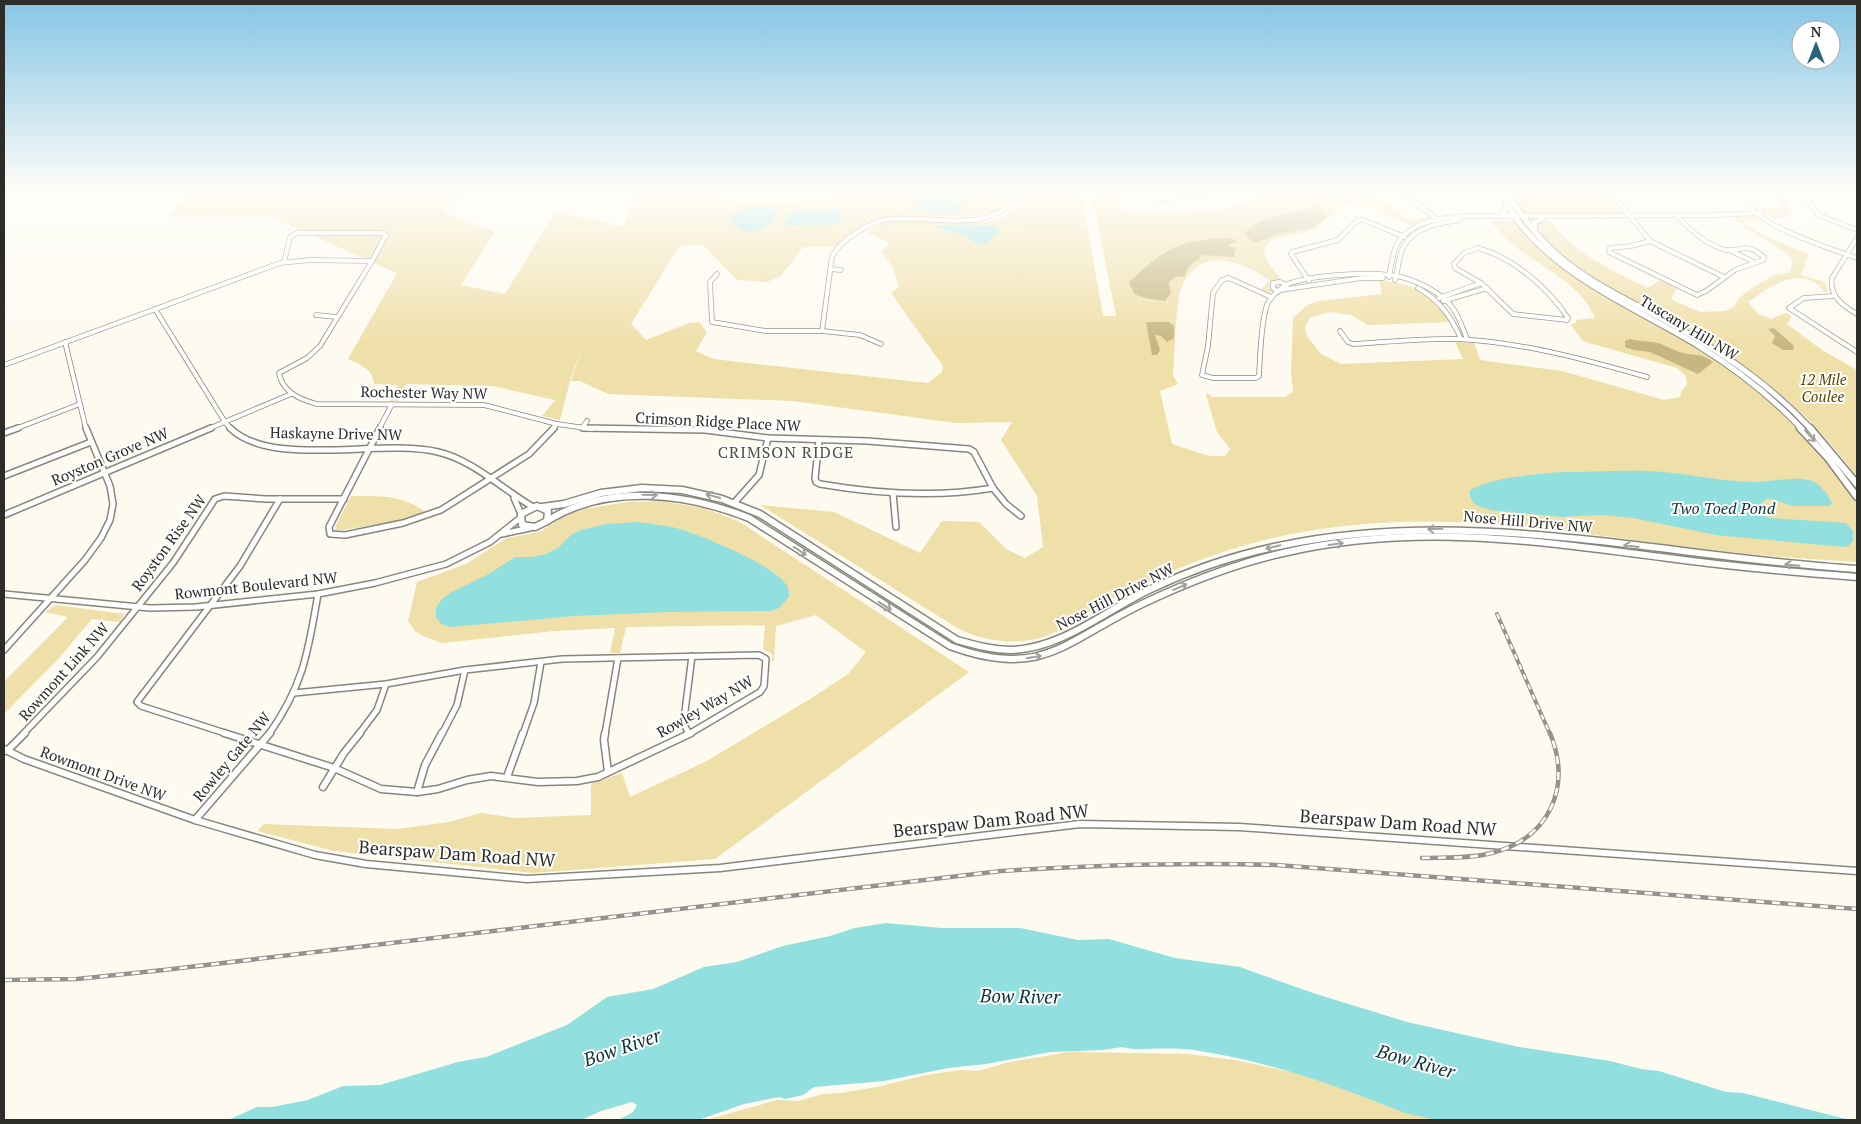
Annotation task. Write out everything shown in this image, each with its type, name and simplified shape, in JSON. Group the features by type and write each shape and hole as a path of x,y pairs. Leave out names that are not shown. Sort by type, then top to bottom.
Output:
{"street":[{"path":"284,262 289,242"},
{"path":"291,394 280,379 279,372 314,352 338,317 382,242"},
{"path":"822,331 832,257 843,242"},
{"path":"1309,282 1290,254 1330,242"},
{"path":"1389,277 1395,252 1400,242"},
{"path":"1396,278 1401,254 1407,242"},
{"name":"Tuscany Hill NW","path":"1539,242 1545,250 1570,270 1603,292 1695,344 1761,389 1810,437 1857,497"},
{"name":"Tuscany Hill NW","path":"1545,242 1556,253 1594,280 1698,338 1756,378 1812,428 1857,484"},
{"path":"1644,242 1610,248 1610,252 1697,295 1702,295 1724,277 1752,261 1763,260 1764,257 1746,247 1729,250"},
{"path":"1653,242 1724,277"},
{"path":"1714,242 1752,261"},
{"path":"1820,242 1857,257"},
{"path":"1854,242 1831,280 1831,287 1835,296 1857,314"},
{"path":"1478,248 1495,255 1533,279 1556,301 1568,318 1567,320 1514,314 1481,283 1455,268 1454,264 1465,252 1478,248"},
{"path":"4,365 284,262 372,261"},
{"path":"830,270 841,270"},
{"path":"717,274 710,282 712,322 766,331 822,331 860,336 882,344"},
{"path":"1271,297 1229,278 1225,279 1217,287 1211,302 1209,336 1202,375 1206,378 1256,378 1260,376 1265,308 1271,297 1286,285 1362,278 1396,278 1441,299 1464,339"},
{"path":"1286,285 1280,282 1272,283 1273,288 1279,291 1309,282"},
{"path":"1441,299 1481,283"},
{"path":"1441,299 1487,288"},
{"path":"1835,296 1812,296 1801,299 1788,308 1857,352"},
{"name":"Haskayne Drive NW","path":"154,309 225,422 234,433 247,440 277,448 405,448 446,454 468,463 514,498 533,507"},
{"path":"316,315 338,317"},
{"path":"1340,331 1348,342 1354,344 1464,339 1563,354 1647,377"},
{"path":"4,650 85,560 106,529 112,514 113,496 105,472 91,442 65,342"},
{"name":"Royston Grove NW","path":"4,515 291,394"},
{"name":"Rochester Way NW","path":"291,394 302,400 317,404 484,405 557,424"},
{"path":"4,433 80,404"},
{"path":"392,404 328,527 330,534 345,535 403,523 426,516 458,500 529,454 557,424"},
{"path":"582,428 587,421"},
{"name":"Crimson Ridge Place NW","path":"557,424 582,428 705,430 768,438 867,441 970,449 993,488 959,493 893,493 817,483 815,478 819,440"},
{"path":"729,509 759,475 768,438"},
{"path":"4,476 91,442"},
{"name":"Nose Hill Drive NW","path":"542,506 555,507 583,497 614,490 643,488 688,490 735,502 760,514 957,640 998,650 1020,650 1050,643 1149,590 1232,558 1299,541 1376,531 1448,528 1502,531 1752,561 1857,569"},
{"path":"993,488 1006,504 1021,516"},
{"path":"893,493 896,527"},
{"name":"Nose Hill Drive NW","path":"547,521 560,513 588,503 617,497 642,495 690,498 729,509 749,518 950,646 980,656 1006,659 1030,658 1062,649 1138,606 1186,584 1229,568 1292,552 1371,539 1445,536 1506,538 1724,565 1857,577"},
{"name":"Royston Rise NW","path":"136,608 183,548 215,499 224,496 280,499 344,499"},
{"name":"Haskayne Drive NW","path":"514,498 521,516"},
{"path":"210,606 240,566 280,499"},
{"path":"542,506 548,511 547,521 540,526 532,528 522,525 521,516 533,507 542,506"},
{"name":"Rowmont Boulevard NW","path":"4,594 51,597 136,608 210,606 318,594 426,571 462,557 501,534 521,516"},
{"name":"Rowmont Boulevard NW","path":"501,534 532,528"},
{"name":"Rowley Gate NW","path":"195,820 278,723 294,693 306,658 318,594"},
{"name":"Rowley Way NW","path":"210,606 137,702 141,706 334,768 381,789 417,792 438,789 479,777 507,777 526,782 577,781 598,777 689,734 764,690 766,659 758,656 692,656 541,662 465,670 386,684 294,693"},
{"name":"Rowmont Link NW","path":"5,750 97,657 136,608"},
{"path":"689,734 684,724 684,719 692,656"},
{"path":"608,772 604,740 618,658"},
{"path":"507,777 534,703 541,662"},
{"path":"417,792 429,757 457,705 465,670"},
{"path":"322,787 377,710 386,684"},
{"name":"Rowmont Drive NW","path":"5,750 24,759 195,820"},
{"name":"Bearspaw Dam Road NW","path":"195,820 315,855 366,864 527,878 720,868 1080,824 1239,826 1857,871"}],"green space":[{"path":"328,242 488,242 461,285 505,294 537,242 842,242 837,247 803,247 781,276 767,282 737,280 703,245 684,245 678,248 631,324 646,340 689,323 699,322 707,332 696,351 713,359 928,383 942,372 943,366 891,293 899,287 893,268 881,251 889,242 1090,242 1103,316 1116,316 1101,242 1270,242 1264,248 1265,258 1281,280 1269,283 1269,287 1273,291 1270,293 1261,290 1270,280 1246,267 1222,260 1210,261 1200,265 1190,273 1182,286 1177,316 1173,375 1178,384 1160,391 1172,444 1209,456 1225,456 1230,449 1217,432 1206,395 1208,393 1212,397 1285,397 1293,392 1291,371 1293,318 1306,306 1318,301 1382,294 1379,280 1403,284 1426,293 1438,302 1452,322 1368,325 1351,315 1329,312 1310,318 1305,327 1307,336 1321,354 1341,364 1463,359 1455,342 1474,343 1480,360 1562,371 1664,400 1680,397 1681,392 1687,385 1686,376 1677,368 1582,340 1571,325 1576,323 1576,320 1595,318 1586,302 1560,278 1510,242 1536,242 1548,255 1702,350 1746,380 1795,424 1842,479 1857,501 1857,562 1729,552 1526,527 1474,523 1421,522 1369,524 1316,530 1261,541 1208,557 1156,578 1112,599 1050,635 1030,640 998,641 959,629 760,505 834,512 920,553 942,521 979,522 1006,549 1025,558 1043,547 1037,496 1001,440 1012,422 956,423 793,401 608,394 580,381 571,381 585,338 570,381 560,420 542,416 555,400 493,386 406,384 398,401 390,400 398,385 374,384 369,371 362,365 348,359 397,273"},
{"name":"12 Mile Coulee","path":"1550,242 1570,242 1595,261 1648,288 1660,280 1677,289 1671,298 1674,301 1700,312 1725,311 1735,306 1739,298 1748,291 1774,275 1790,273 1793,260 1770,242 1780,242 1809,254 1801,275 1825,282 1828,291 1825,293 1814,282 1797,278 1770,287 1748,302 1758,314 1771,319 1786,313 1792,316 1787,324 1822,350 1857,370 1857,477 1820,432 1793,405 1763,380 1710,344 1581,269"},
{"path":"351,496 390,497 408,502 425,512 396,521 337,531 335,527"},
{"path":"661,501 704,508 738,521 969,672 715,859 533,873 334,851 257,831 264,824 397,829 449,822 481,813 515,818 591,815 591,784 622,773 630,797 705,762 848,674 866,652 816,615 776,626 774,661 772,661 772,654 763,649 765,625 626,627 620,653 610,653 615,628 554,631 442,643 415,631 408,621 417,582 466,564 507,538 540,532 563,516 584,509 627,502"},
{"path":"56,605 124,614 120,622 92,619 60,657 4,714 4,682 68,617 45,612"},
{"path":"1069,1052 1188,1054 1235,1060 1295,1073 1473,1120 706,1120 777,1100 799,1101 823,1094 877,1087 926,1075 961,1070 978,1071 1010,1062"}],"shaded area":[{"path":"1191,242 1236,242 1228,245 1237,249 1234,251 1234,257 1202,255 1193,262 1185,276 1175,277 1169,282 1171,293 1165,301 1134,294 1129,282 1161,255 1181,245"},
{"path":"1146,322 1169,322 1174,326 1174,338 1167,342 1161,336 1155,335 1160,350 1157,355 1152,355"},
{"path":"1774,328 1794,346 1793,350 1783,350 1772,343 1775,336 1768,329"},
{"path":"1630,339 1657,343 1679,352 1702,356 1713,362 1698,374 1650,352 1625,347 1625,341"}],"water":[{"path":"975,242 987,242 986,243 979,245"},
{"name":"Two Toed Pond","path":"1651,471 1758,482 1805,479 1812,481 1824,490 1832,504 1829,506 1792,506 1773,499 1766,499 1757,507 1758,511 1769,518 1846,523 1853,531 1853,541 1848,546 1843,547 1716,535 1633,518 1600,515 1561,517 1490,510 1474,504 1470,496 1470,490 1492,482 1515,477 1562,472"},
{"path":"638,522 676,528 702,537 754,560 780,578 788,587 789,597 779,608 771,611 668,612 574,616 451,627 441,624 436,617 436,608 442,599 487,575 515,557 532,557 546,554 559,547 571,535 581,530 606,524"},
{"name":"Bow River","path":"886,923 942,928 1020,928 1078,940 1109,939 1175,958 1240,967 1313,993 1407,1022 1519,1047 1610,1061 1641,1069 1659,1071 1726,1092 1743,1093 1850,1120 1435,1120 1406,1113 1327,1084 1252,1061 1192,1050 1132,1049 1122,1047 1103,1050 1050,1052 986,1064 948,1068 884,1081 814,1087 803,1095 785,1099 779,1097 744,1104 698,1120 619,1120 633,1112 637,1105 632,1102 601,1111 581,1120 228,1120 257,1107 272,1107 308,1100 343,1086 380,1085 458,1062 486,1057 567,1025 607,997 653,989 704,967 737,962 783,946 830,936 855,928"}],"railway":[{"path":"1497,614 1550,734"},
{"path":"1422,858 1483,855 1512,846 1529,836 1542,823 1551,808 1557,791 1556,753 1550,733"},
{"path":"4,980 77,979 164,970 1001,871 1104,866 1173,864 1276,865 1857,909"}],"district":[{"name":"CRIMSON RIDGE","path":"786,452"}]}
